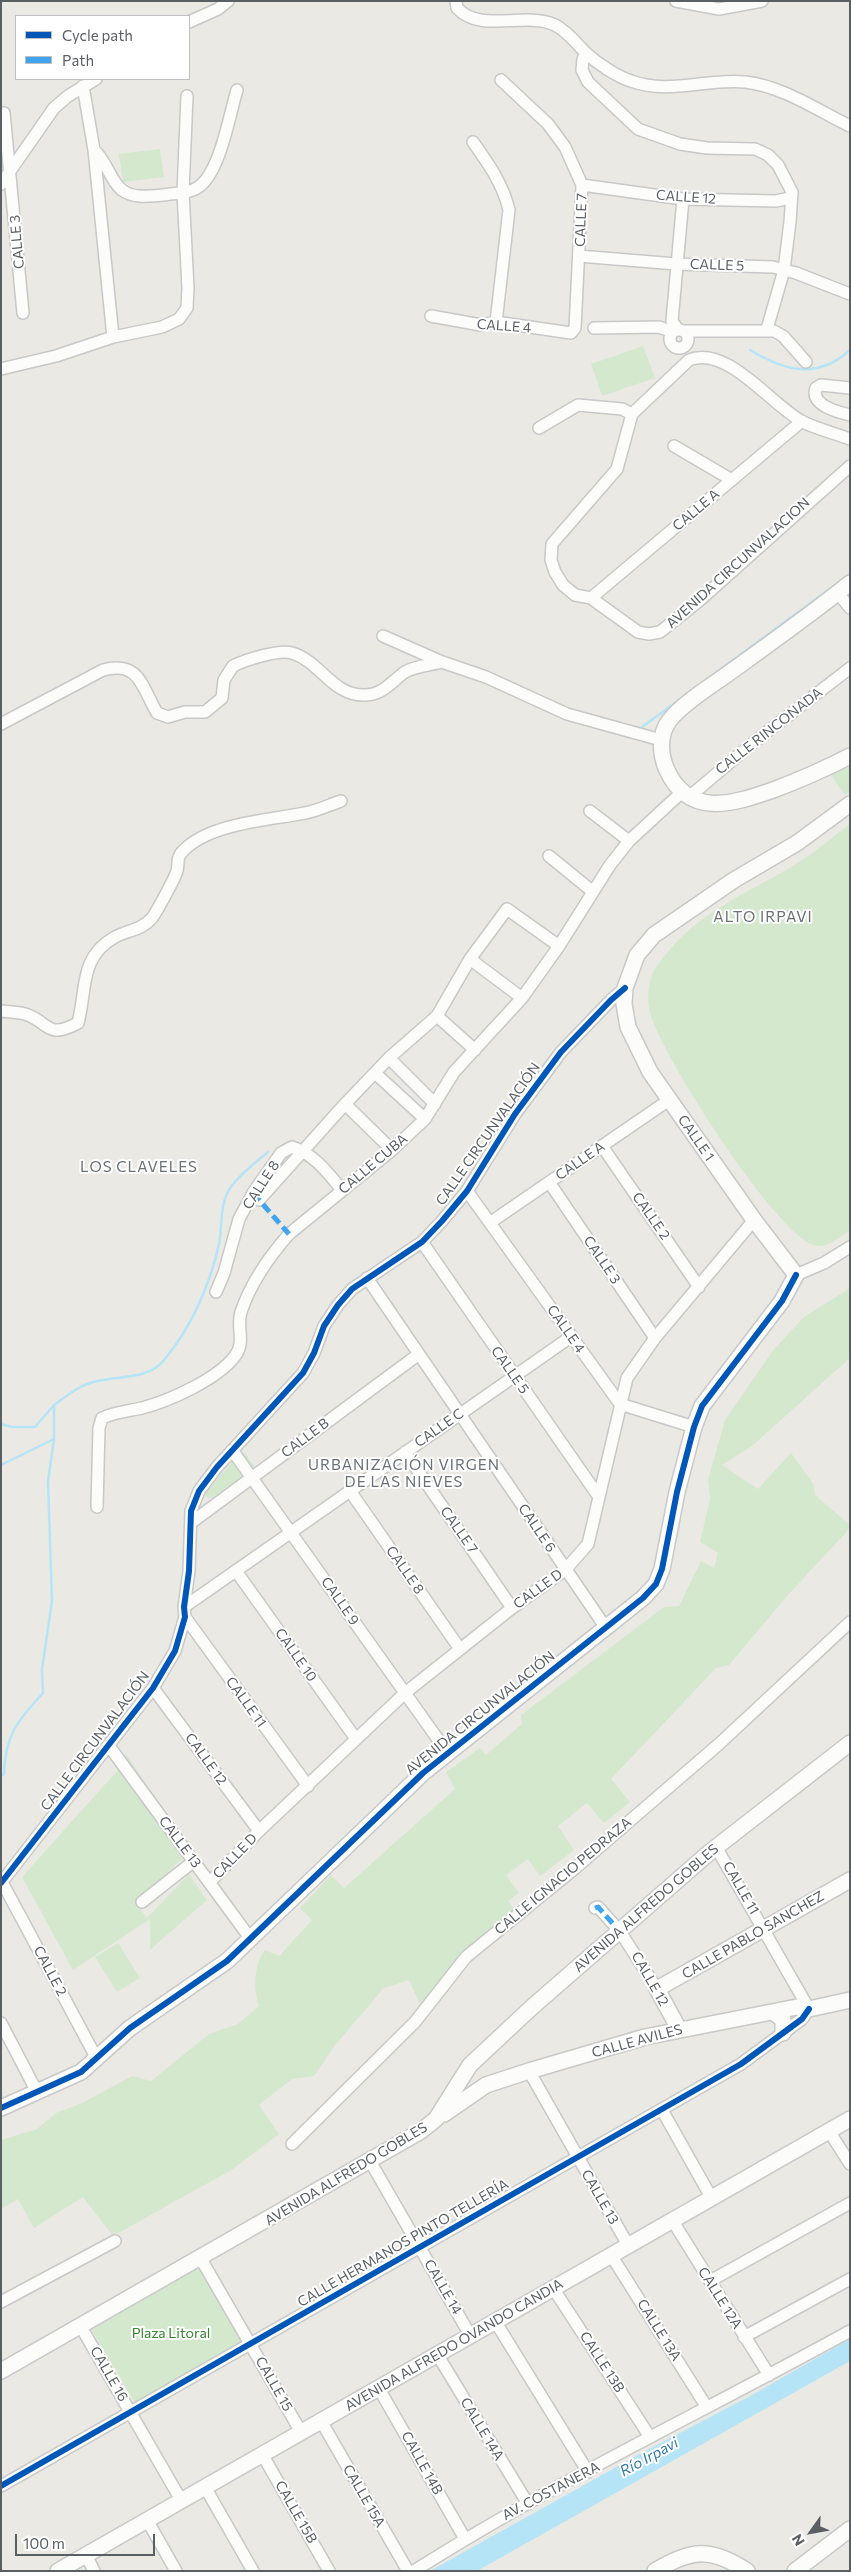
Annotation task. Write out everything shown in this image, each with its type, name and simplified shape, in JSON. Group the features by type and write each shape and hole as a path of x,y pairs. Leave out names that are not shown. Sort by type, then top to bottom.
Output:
{"street":[{"path":"190,22 218,9 228,1"},
{"path":"456,1 457,8 462,14 472,18 486,21 531,20 556,25 587,54 630,81 649,86 668,87 744,82 763,85 783,92 850,126"},
{"path":"676,1 719,9 739,3 762,1"},
{"path":"587,54 583,59 582,70 588,82 638,128 680,144 707,148 755,148 778,165 792,192 790,198 790,222 784,270 767,329"},
{"path":"1,184 54,108 94,80"},
{"name":"CALLE 7","path":"501,80 548,124 565,147 582,185 575,328"},
{"path":"83,86 94,150 113,337"},
{"path":"94,150 102,157 117,185 128,194 149,196 195,189 209,176 237,90"},
{"path":"1,369 56,356 113,337 162,328 180,319 187,308 188,288 183,192 187,96"},
{"name":"CALLE 3","path":"4,113 11,170 23,313"},
{"path":"473,142 492,169 506,196 509,210 496,322"},
{"name":"CALLE 12","path":"582,185 683,199 776,201 790,198"},
{"path":"683,199 672,321 678,331 688,341 682,348 689,360"},
{"name":"CALLE 5","path":"579,256 676,264 773,267 850,294"},
{"name":"CALLE 4","path":"431,316 481,325 496,322 571,333 575,328"},
{"path":"594,328 659,327 678,331 767,329 783,336 806,362"},
{"path":"538,428 578,405 622,409 632,414 689,360 697,357 728,365 802,421 850,439"},
{"path":"850,388 821,385 816,388 814,393 816,400 822,405 850,415"},
{"name":"AVENIDA CIRCUNVALACION","path":"632,414 616,469 552,544 551,560 555,572 564,585 575,595 591,598 638,632 649,634 660,632 700,600 850,466"},
{"name":"CALLE A","path":"591,598 802,421"},
{"path":"674,446 732,480"},
{"path":"850,583 700,695 669,721 661,740 665,766 673,782 686,794 703,802 734,803 793,783 850,756"},
{"path":"838,593 850,608"},
{"path":"383,636 442,662 486,677 567,714 661,740"},
{"path":"1,724 103,670 114,667 125,668 137,677 145,687 157,713 168,717 186,712 205,712 222,698 224,680 233,666 280,652 291,652 310,661 326,679 346,691 366,696 385,689 406,671 442,662"},
{"name":"CALLE RINCONADA","path":"686,794 850,668"},
{"name":"CALLE CUBA","path":"97,1507 99,1428 102,1418 113,1413 142,1408 174,1396 216,1373 235,1356 241,1344 240,1314 256,1277 289,1234 392,1150 425,1119 454,1072 522,998 559,946 592,891 629,841 686,794"},
{"path":"1,1011 26,1014 47,1028 63,1031 78,1023 82,1007 85,973 94,958 104,944 120,935 140,929 153,918 177,871 177,859 184,849 208,834 266,818 306,813 341,801"},
{"path":"625,988 637,955 654,935 734,880 797,843 850,804"},
{"path":"590,811 629,841"},
{"path":"549,856 592,891"},
{"path":"259,1200 302,1150 389,1058 437,1016 470,959 506,909 559,946"},
{"path":"470,959 522,998"},
{"name":"CALLE 1","path":"625,988 624,1004 628,1027 650,1072 754,1220 796,1275"},
{"name":"CALLE CIRCUNVALACIÓN","path":"2,1883 153,1688 175,1651 185,1612 192,1522 191,1511 199,1491 232,1450 303,1372 314,1353 324,1326 352,1289 422,1242 467,1191 515,1114 561,1052 625,988"},
{"path":"437,1016 475,1050"},
{"path":"389,1058 434,1104"},
{"path":"375,1073 425,1119"},
{"name":"CALLE A","path":"491,1222 669,1100"},
{"path":"345,1104 392,1150"},
{"name":"CALLE 2","path":"602,1146 699,1287"},
{"name":"CALLE 8","path":"216,1292 224,1273 239,1219 253,1193 281,1154 292,1147 302,1150"},
{"path":"302,1150 312,1157 342,1190"},
{"name":"CALLE 3","path":"549,1182 655,1338"},
{"name":"CALLE 4","path":"467,1191 620,1404"},
{"name":"CALLE D","path":"210,1882 259,1831 405,1693 460,1648 566,1569 588,1544 627,1378 655,1338 754,1220"},
{"name":"CALLE 5","path":"422,1242 599,1497"},
{"path":"796,1275 824,1263 850,1247"},
{"name":"AVENIDA CIRCUNVALACIÓN","path":"1,2108 81,2072 130,2028 204,1979 227,1961 447,1752 643,1598 656,1584 662,1569 677,1492 694,1427 702,1406 782,1301 796,1275"},
{"name":"CALLE 6","path":"366,1278 606,1628"},
{"name":"CALLE C","path":"185,1612 236,1570 572,1336"},
{"name":"CALLE B","path":"192,1522 419,1354"},
{"path":"620,1404 694,1427"},
{"name":"CALLE 9","path":"232,1450 447,1752"},
{"name":"CALLE 7","path":"405,1452 512,1608"},
{"name":"CALLE 8","path":"350,1491 460,1648"},
{"name":"CALLE 10","path":"236,1570 356,1740"},
{"name":"CALLE 11","path":"185,1612 308,1786"},
{"name":"CALLE IGNACIO PEDRAZA","path":"292,2144 416,2022 466,1957 574,1869 719,1744 850,1622"},
{"name":"CALLE 12","path":"153,1688 259,1831"},
{"name":"AVENIDA ALFREDO GOBLES","path":"1,2371 201,2259 370,2161 436,2119 470,2065 617,1928 716,1847 850,1743"},
{"name":"CALLE 13","path":"109,1746 250,1938"},
{"name":"CALLE 11","path":"716,1847 809,2009"},
{"path":"142,1902 194,1861"},
{"name":"CALLE PABLO SANCHEZ","path":"657,1989 850,1880"},
{"name":"CALLE 2","path":"2,1883 97,2059"},
{"name":"CALLE 12","path":"595,1908 598,1907 617,1928 657,1989 679,2029"},
{"name":"CALLE AVILES","path":"436,2119 486,2085 645,2036 797,2007 809,2009 850,2000"},
{"name":"CALLE HERMANOS PINTO TELLERÍA","path":"1,2486 578,2159 741,2064 802,2019 809,2009"},
{"path":"773,2012 783,2020 783,2033"},
{"path":"1,2023 37,2092"},
{"path":"470,2065 470,2073 473,2080 486,2085"},
{"name":"CALLE 13","path":"528,2071 628,2245"},
{"path":"662,2110 711,2197"},
{"name":"AVENIDA ALFREDO OVANDO CANDIA","path":"58,2571 850,2119"},
{"path":"829,2131 850,2164"},
{"name":"CALLE 14","path":"370,2161 470,2335"},
{"path":"710,2281 850,2203"},
{"name":"CALLE 12A","path":"672,2220 769,2375"},
{"path":"1,2302 115,2241"},
{"name":"CALLE 13A","path":"611,2255 706,2406"},
{"name":"CALLE 15","path":"201,2259 301,2432"},
{"path":"744,2337 850,2279"},
{"name":"CALLE 13B","path":"553,2288 650,2437"},
{"path":"495,2321 588,2472"},
{"name":"CALLE 16","path":"81,2327 181,2500"},
{"name":"AV. COSTANERA","path":"414,2571 465,2539 706,2406 769,2375 850,2331"},
{"name":"CALLE 14A","path":"437,2354 528,2504"},
{"name":"CALLE 14B","path":"378,2387 465,2539"},
{"name":"CALLE 15A","path":"321,2421 408,2571"},
{"name":"CALLE 15B","path":"262,2454 330,2571"},
{"path":"205,2487 253,2571"},
{"path":"147,2520 176,2571"},
{"path":"796,2571 850,2529"},
{"path":"655,2571 682,2557 697,2553 712,2553 725,2557 746,2571"},
{"path":"86,2555 94,2571"}],"green space":[{"path":"160,149 164,177 123,182 119,154"},
{"path":"643,346 655,378 602,396 591,364"},
{"path":"850,761 850,792 845,795 828,771"},
{"path":"850,824 850,1230 833,1242 818,1246 813,1245 795,1233 773,1209 722,1141 676,1068 660,1038 651,1016 648,994 655,968 678,940 694,926 711,913 805,858"},
{"path":"850,1288 850,1358 752,1446 722,1465 758,1489 791,1453 813,1483 815,1495 850,1525 850,1528 788,1595 729,1665 716,1668 611,1779 630,1802 604,1823 587,1803 558,1826 574,1850 540,1876 528,1859 506,1875 519,1893 508,1901 516,1912 460,1958 424,2014 409,1980 384,1988 336,2044 314,2076 292,2079 259,2105 279,2134 233,2169 113,2236 83,2197 34,2228 18,2199 1,2209 1,2140 37,2129 56,2113 82,2103 132,2076 151,2081 209,2034 238,2024 259,2006 255,1984 261,1956 265,1950 279,1956 312,1920 300,1908 331,1875 344,1888 455,1789 446,1772 480,1748 486,1755 522,1724 521,1715 664,1607 679,1606 701,1561 714,1568 718,1553 700,1542 710,1499 708,1480 725,1420 774,1349 804,1317"},
{"path":"240,1453 245,1453 254,1466 253,1471 211,1498 205,1497 206,1492"},
{"path":"126,1754 191,1850 136,1903 147,1918 189,1874 207,1900 150,1950 150,1919 73,1970 22,1877 125,1762"},
{"path":"118,1943 140,1978 117,1992 95,1957"},
{"name":"Plaza Litoral","path":"195,2268 201,2269 240,2339 240,2343 135,2403 91,2329"}],"water":[{"name":"Río Irpavi","path":"850,2339 850,2361 477,2571 430,2571 636,2456 752,2395"}],"waterway":[{"path":"750,350 776,363 801,369 825,366 850,350"},
{"path":"706,680 850,574"},
{"path":"642,727 683,697"},
{"path":"1,1776 4,1774 10,1738 20,1720 43,1693 42,1669 52,1601 48,1481 54,1439 54,1405 82,1386 102,1380 140,1374 157,1367 164,1360 183,1334 205,1290 219,1244 224,1201 229,1190 244,1172 268,1152"},
{"path":"1,1424 12,1427 35,1427 54,1405"},
{"path":"1,1465 54,1439"}],"marked path":[{"path":"253,1193 289,1234"},
{"path":"595,1908 598,1907 615,1926"}],"cycle path":[{"path":"1,1883 153,1688 175,1651 185,1617 184,1607 189,1571 191,1511 199,1491 217,1467 303,1373 314,1353 324,1326 338,1305 352,1289 422,1242 442,1221 467,1191 515,1114 561,1052 625,988"},
{"path":"1,2108 81,2072 130,2028 227,1961 423,1773 643,1598 656,1584 662,1569 677,1492 694,1427 702,1406 782,1301 796,1275"},
{"path":"1,2486 741,2064 802,2019 809,2009"}],"district":[{"name":"ALTO IRPAVI","path":"763,917"},
{"name":"LOS CLAVELES","path":"139,1167"},
{"name":"URBANIZACIÓN VIRGEN DE LAS NIEVES","path":"404,1474"}]}
